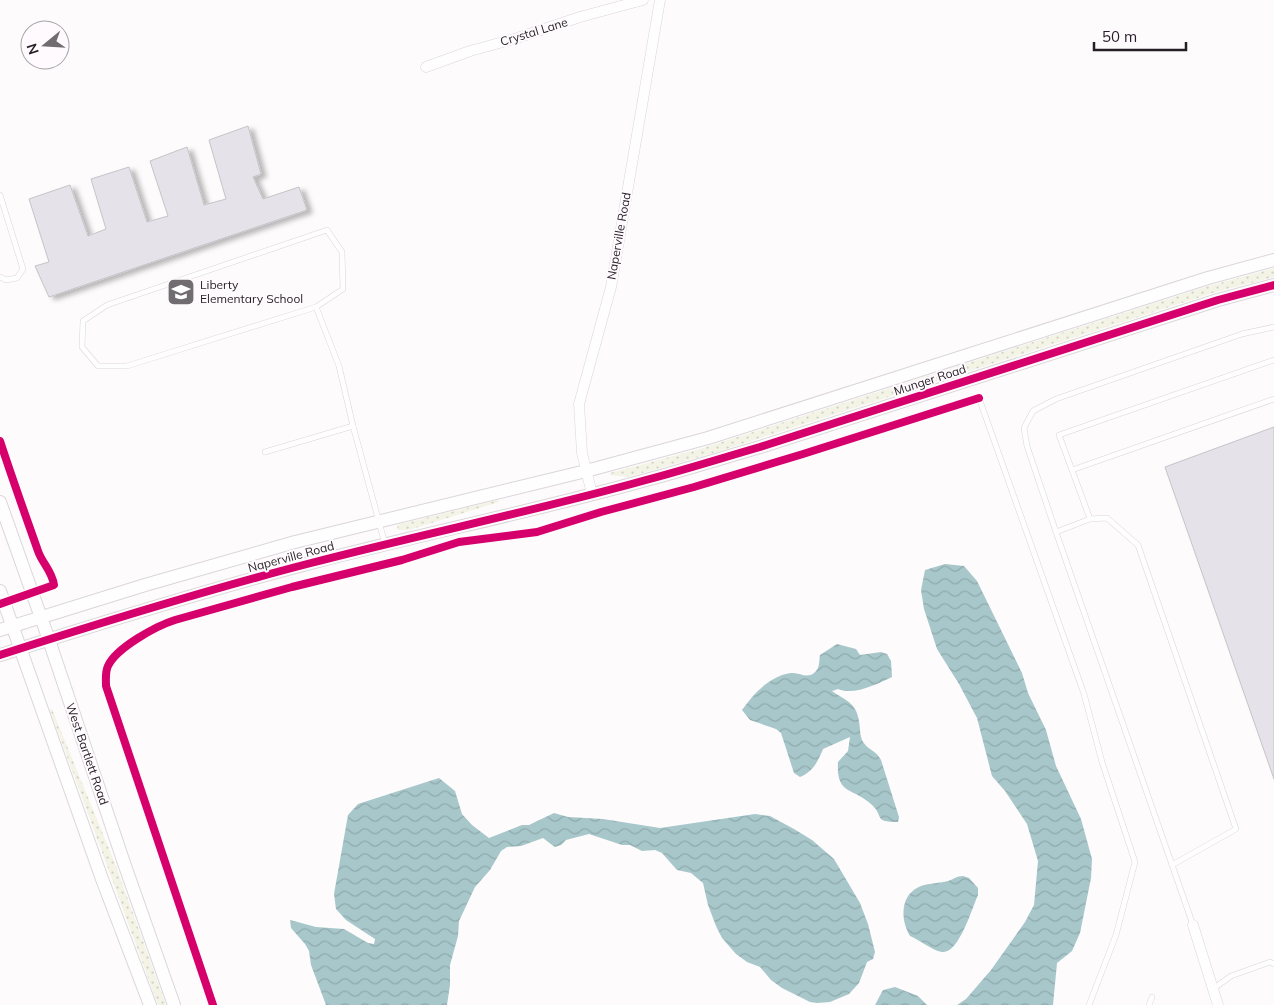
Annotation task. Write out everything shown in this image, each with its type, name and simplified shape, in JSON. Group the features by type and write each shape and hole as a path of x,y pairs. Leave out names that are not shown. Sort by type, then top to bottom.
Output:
{"street":[{"name":"Crystal Lane","path":"426,67 470,50 514,39 580,17 643,0"},
{"name":"Naperville Road","path":"0,655 226,586 385,544 592,494 582,453 579,404 611,287 660,0"},
{"name":"Munger Road","path":"586,471 708,438 1208,278 1274,260"},
{"name":"Munger Road","path":"592,494 760,447 1218,300 1274,285"},
{"name":"Naperville Road","path":"6,628 205,567 379,521 586,471"},
{"name":"West Bartlett Road","path":"0,502 174,1005"},
{"path":"0,590 6,628 20,649 102,879 150,1005"},
{"path":"1193,925 1218,1005"}],"lane":[{"path":"0,195 24,269 17,278 6,280 0,277"},
{"path":"327,230 342,252 343,289 316,307 127,366 98,366 82,347 84,321 107,305 327,230"},
{"path":"316,307 339,366 385,544"},
{"path":"1193,925 1056,532 1027,446 1024,428 1033,411 1065,396 1242,334 1274,327"},
{"path":"1090,519 1059,435 1274,360"},
{"path":"979,398 1084,694 1102,762 1135,862 1116,935 1089,1005"},
{"path":"1072,470 1274,399"},
{"path":"265,452 353,426"},
{"path":"1056,532 1090,519 1107,518 1138,545 1236,828 1172,865"},
{"path":"1213,989 1231,976 1270,962 1274,964"},
{"path":"1149,1005 1152,997"}],"shaded area":[{"path":"1274,268 1274,277 1216,292 717,452 628,477 610,475 610,473 703,448 1205,287"},
{"path":"498,500 499,502 409,530 398,530 397,525"},
{"path":"52,709 116,866 166,1005 158,1005 50,710"}],"water":[{"path":"945,564 964,566 977,581 1022,673 1028,693 1046,730 1056,766 1081,819 1092,859 1091,878 1080,933 1072,951 1057,963 1053,1005 957,1005 966,999 991,970 1025,922 1034,905 1038,861 1027,824 1005,791 992,776 977,718 937,649 924,609 921,590 925,570"},
{"path":"837,644 856,649 860,655 881,652 887,654 891,661 892,677 873,686 858,690 844,691 838,689 832,691 853,706 858,715 862,740 881,760 899,817 898,822 885,821 880,818 871,804 847,789 840,780 838,762 848,751 850,737 823,749 812,769 800,777 794,773 781,733 776,729 750,720 742,710 763,686 776,678 791,673 811,675 814,673 818,667 820,655"},
{"path":"439,778 455,791 462,814 472,825 489,838 522,825 529,825 554,813 568,817 603,819 660,828 755,814 770,816 812,840 834,859 860,903 868,924 875,952 873,959 867,962 859,983 849,994 830,1002 810,1002 782,988 771,980 760,967 747,962 736,954 722,938 716,926 708,905 703,883 691,873 677,870 662,853 655,850 642,851 630,845 622,845 589,834 566,840 561,845 555,847 543,838 521,846 507,847 501,851 490,870 475,887 459,921 458,936 450,965 447,1005 326,1005 311,965 309,951 291,928 290,920 316,927 344,929 368,943 374,944 375,939 346,920 336,909 334,894 348,815 358,804"},
{"path":"963,876 969,878 978,888 978,895 964,929 954,946 948,951 942,952 910,936 904,915 904,908 909,895 921,886"},
{"path":"895,987 918,996 927,1005 875,1005 883,990"}],"building":[{"path":"248,126 261,174 253,177 263,199 299,187 307,210 49,297 35,266 49,262 29,199 70,185 88,236 106,229 91,179 129,167 147,222 168,216 150,161 187,147 204,205 226,199 209,140"},
{"path":"1274,427 1274,779 1165,467"}],"cycle path":[{"path":"0,655 77,630 272,573 562,502 689,468 1218,300 1274,285"},
{"path":"213,1005 106,686 108,666 119,652 137,638 175,620 292,587 402,560 459,542 537,532 803,454 979,398"},
{"path":"0,441 38,551 51,575 54,585 0,604"}],"place":[{"name":"Liberty Elementary School","path":"181,292"}]}
